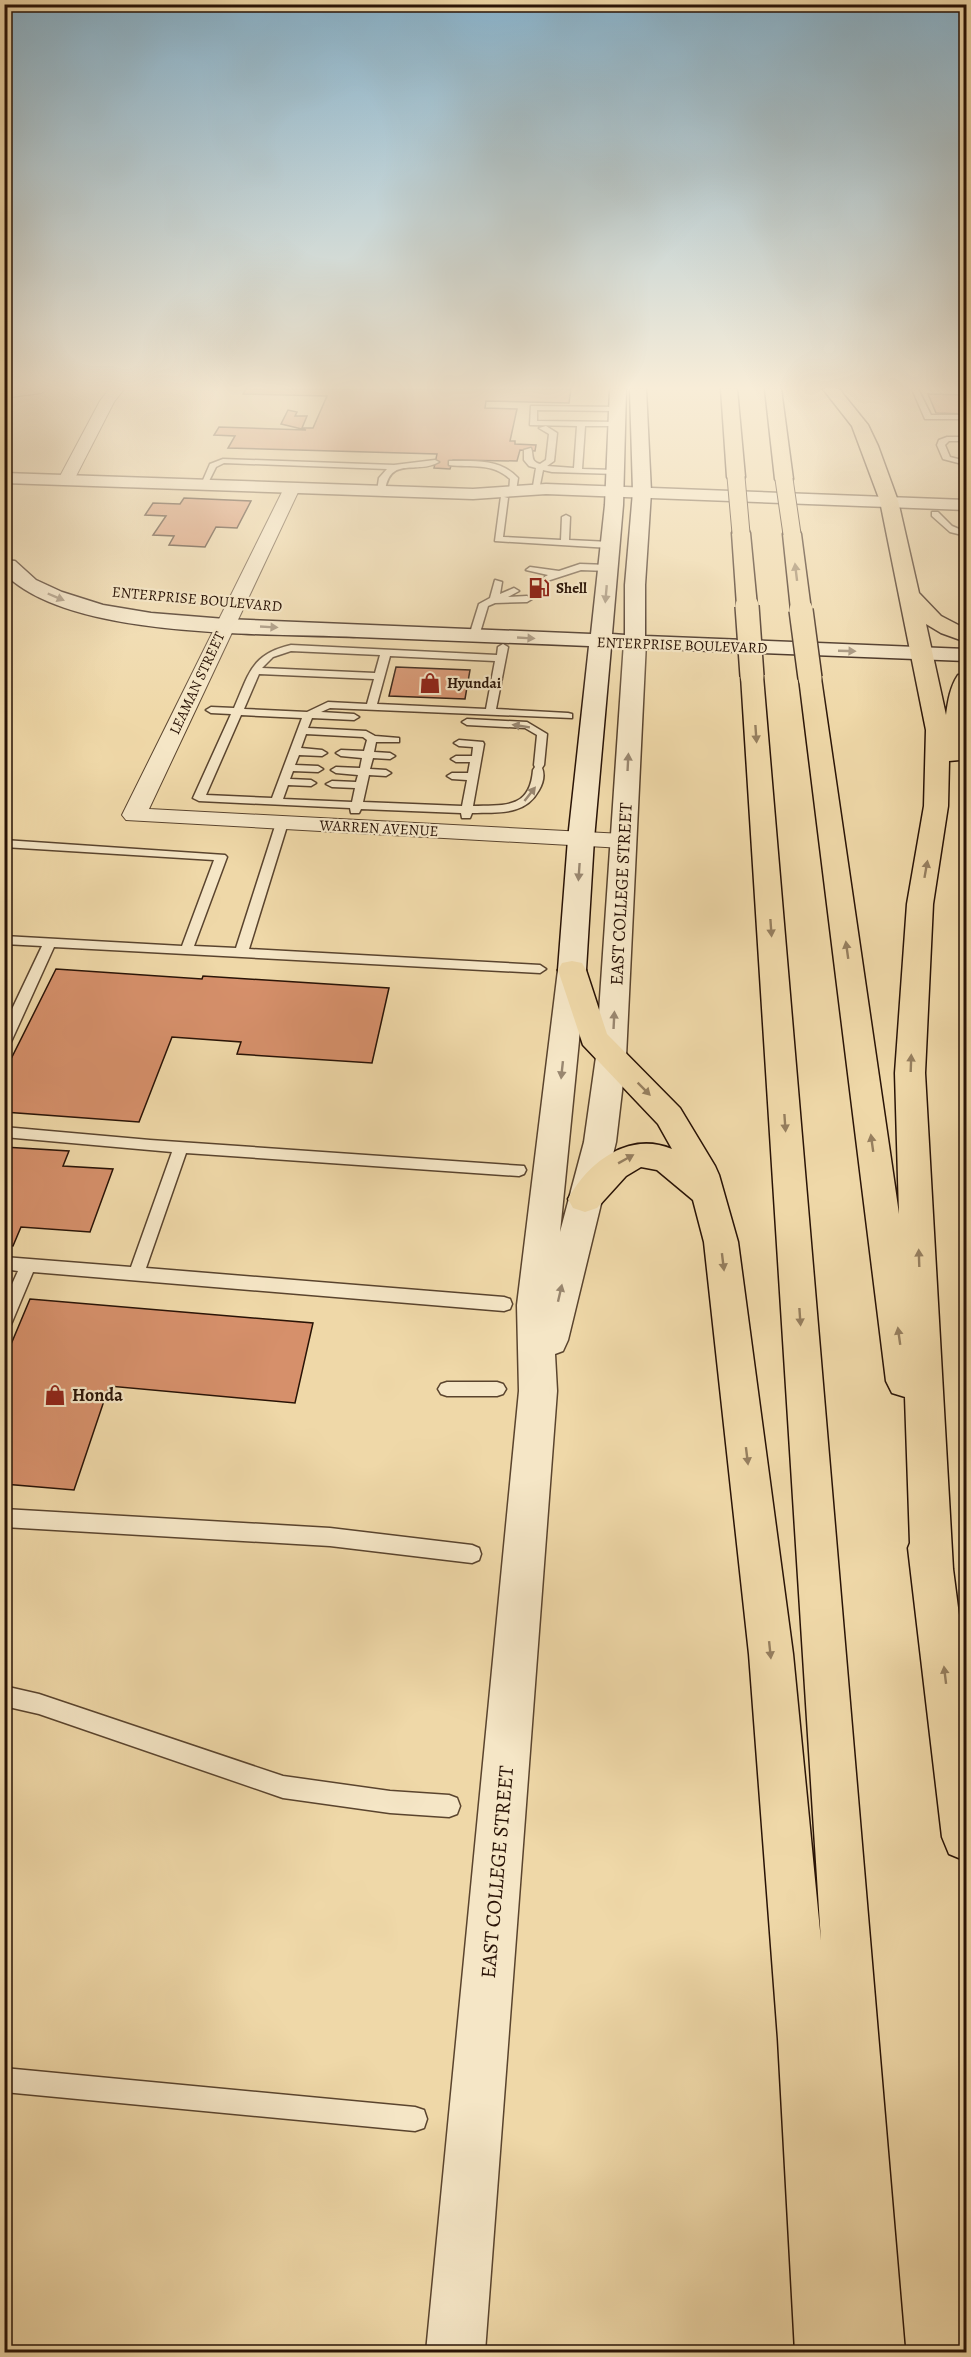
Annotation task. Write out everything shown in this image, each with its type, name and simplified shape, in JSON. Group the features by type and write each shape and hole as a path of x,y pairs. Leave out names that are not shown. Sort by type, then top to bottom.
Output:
{"highway":[{"path":"738,499 876,2352"},
{"path":"787,499 932,1568 966,1838"},
{"path":"888,499 938,730 936,806 920,904 910,1073 932,1568"},
{"path":"908,593 924,614 966,638"},
{"path":"936,806 951,761 960,696 966,680"},
{"path":"556,970 594,1038 669,1116 703,1175 721,1242 771,1654 804,2039 825,2352"},
{"path":"585,1199 603,1176 625,1158 640,1153 660,1156 684,1171 711,1201"}],"street":[{"name":"LEAMAN STREET","path":"134,815 287,499"},
{"name":"EAST COLLEGE STREET","path":"455,2352 518,1390 536,1305 556,970 581,838 613,499"},
{"path":"642,499 891,507 966,505"},
{"name":"EAST COLLEGE STREET","path":"518,1390 563,1281 600,1142 611,1058 642,499"},
{"path":"891,507 935,514 966,515"},
{"name":"ENTERPRISE BOULEVARD","path":"6,564 77,583"},
{"name":"ENTERPRISE BOULEVARD","path":"6,564 30,585 72,603 135,618 225,625 477,626 634,632 921,645 966,655"},
{"name":"ENTERPRISE BOULEVARD","path":"370,611 477,626"},
{"name":"ENTERPRISE BOULEVARD","path":"921,645 966,638"},
{"name":"WARREN AVENUE","path":"134,815 279,812 623,841"}],"lane":[{"path":"507,499 498,539 610,545"},
{"path":"935,514 960,534 966,534"},
{"path":"565,543 566,517"},
{"path":"547,578 580,567 608,568"},
{"path":"530,570 564,574"},
{"path":"560,585 564,574"},
{"path":"494,600 498,582"},
{"path":"477,626 484,604 514,591"},
{"path":"494,600 527,599"},
{"path":"467,722 527,725 542,734 537,784 529,798 514,808 467,813 355,809 279,812 199,798 255,671 263,658 273,652 291,648 502,653 490,712"},
{"path":"371,706 386,652"},
{"path":"255,671 380,676"},
{"path":"241,954 279,812 283,782 308,715 328,705 568,716"},
{"path":"211,710 354,717"},
{"path":"302,731 366,734 369,755 355,809"},
{"path":"455,759 479,744 467,813"},
{"path":"294,751 322,753"},
{"path":"341,753 390,756"},
{"path":"369,755 390,756"},
{"path":"336,770 369,755 390,756"},
{"path":"455,759 476,764"},
{"path":"455,759 476,764"},
{"path":"288,768 318,769"},
{"path":"283,782 311,783"},
{"path":"332,784 361,785"},
{"path":"4,843 221,857 186,951"},
{"path":"4,940 556,970"},
{"path":"4,1042 49,944"},
{"path":"4,1132 181,1147 519,1170"},
{"path":"136,1274 181,1147"},
{"path":"4,1263 504,1304"},
{"path":"4,1322 28,1265"},
{"path":"447,1389 518,1390"},
{"path":"4,1518 330,1537 472,1554"},
{"path":"4,1696 39,1704 283,1786 390,1802 449,1806"},
{"path":"4,2080 414,2119"}],"building":[{"path":"183,499 251,501 237,528 216,527 205,547 169,545 174,536 153,535 166,516 145,515 153,503 180,504"},
{"name":"Hyundai","path":"396,667 470,670 465,699 389,696"},
{"path":"56,969 389,988 372,1063 237,1054 241,1042 172,1037 139,1122 4,1112 4,1073"},
{"path":"4,1147 69,1151 63,1166 113,1169 90,1232 21,1227 13,1246 4,1245"},
{"name":"Honda","path":"30,1299 313,1323 295,1403 109,1386 74,1490 4,1484 4,1361"}],"place":[{"name":"Shell","path":"539,588"},
{"name":"Hyundai","path":"430,683"},
{"name":"Honda","path":"55,1395"}]}
